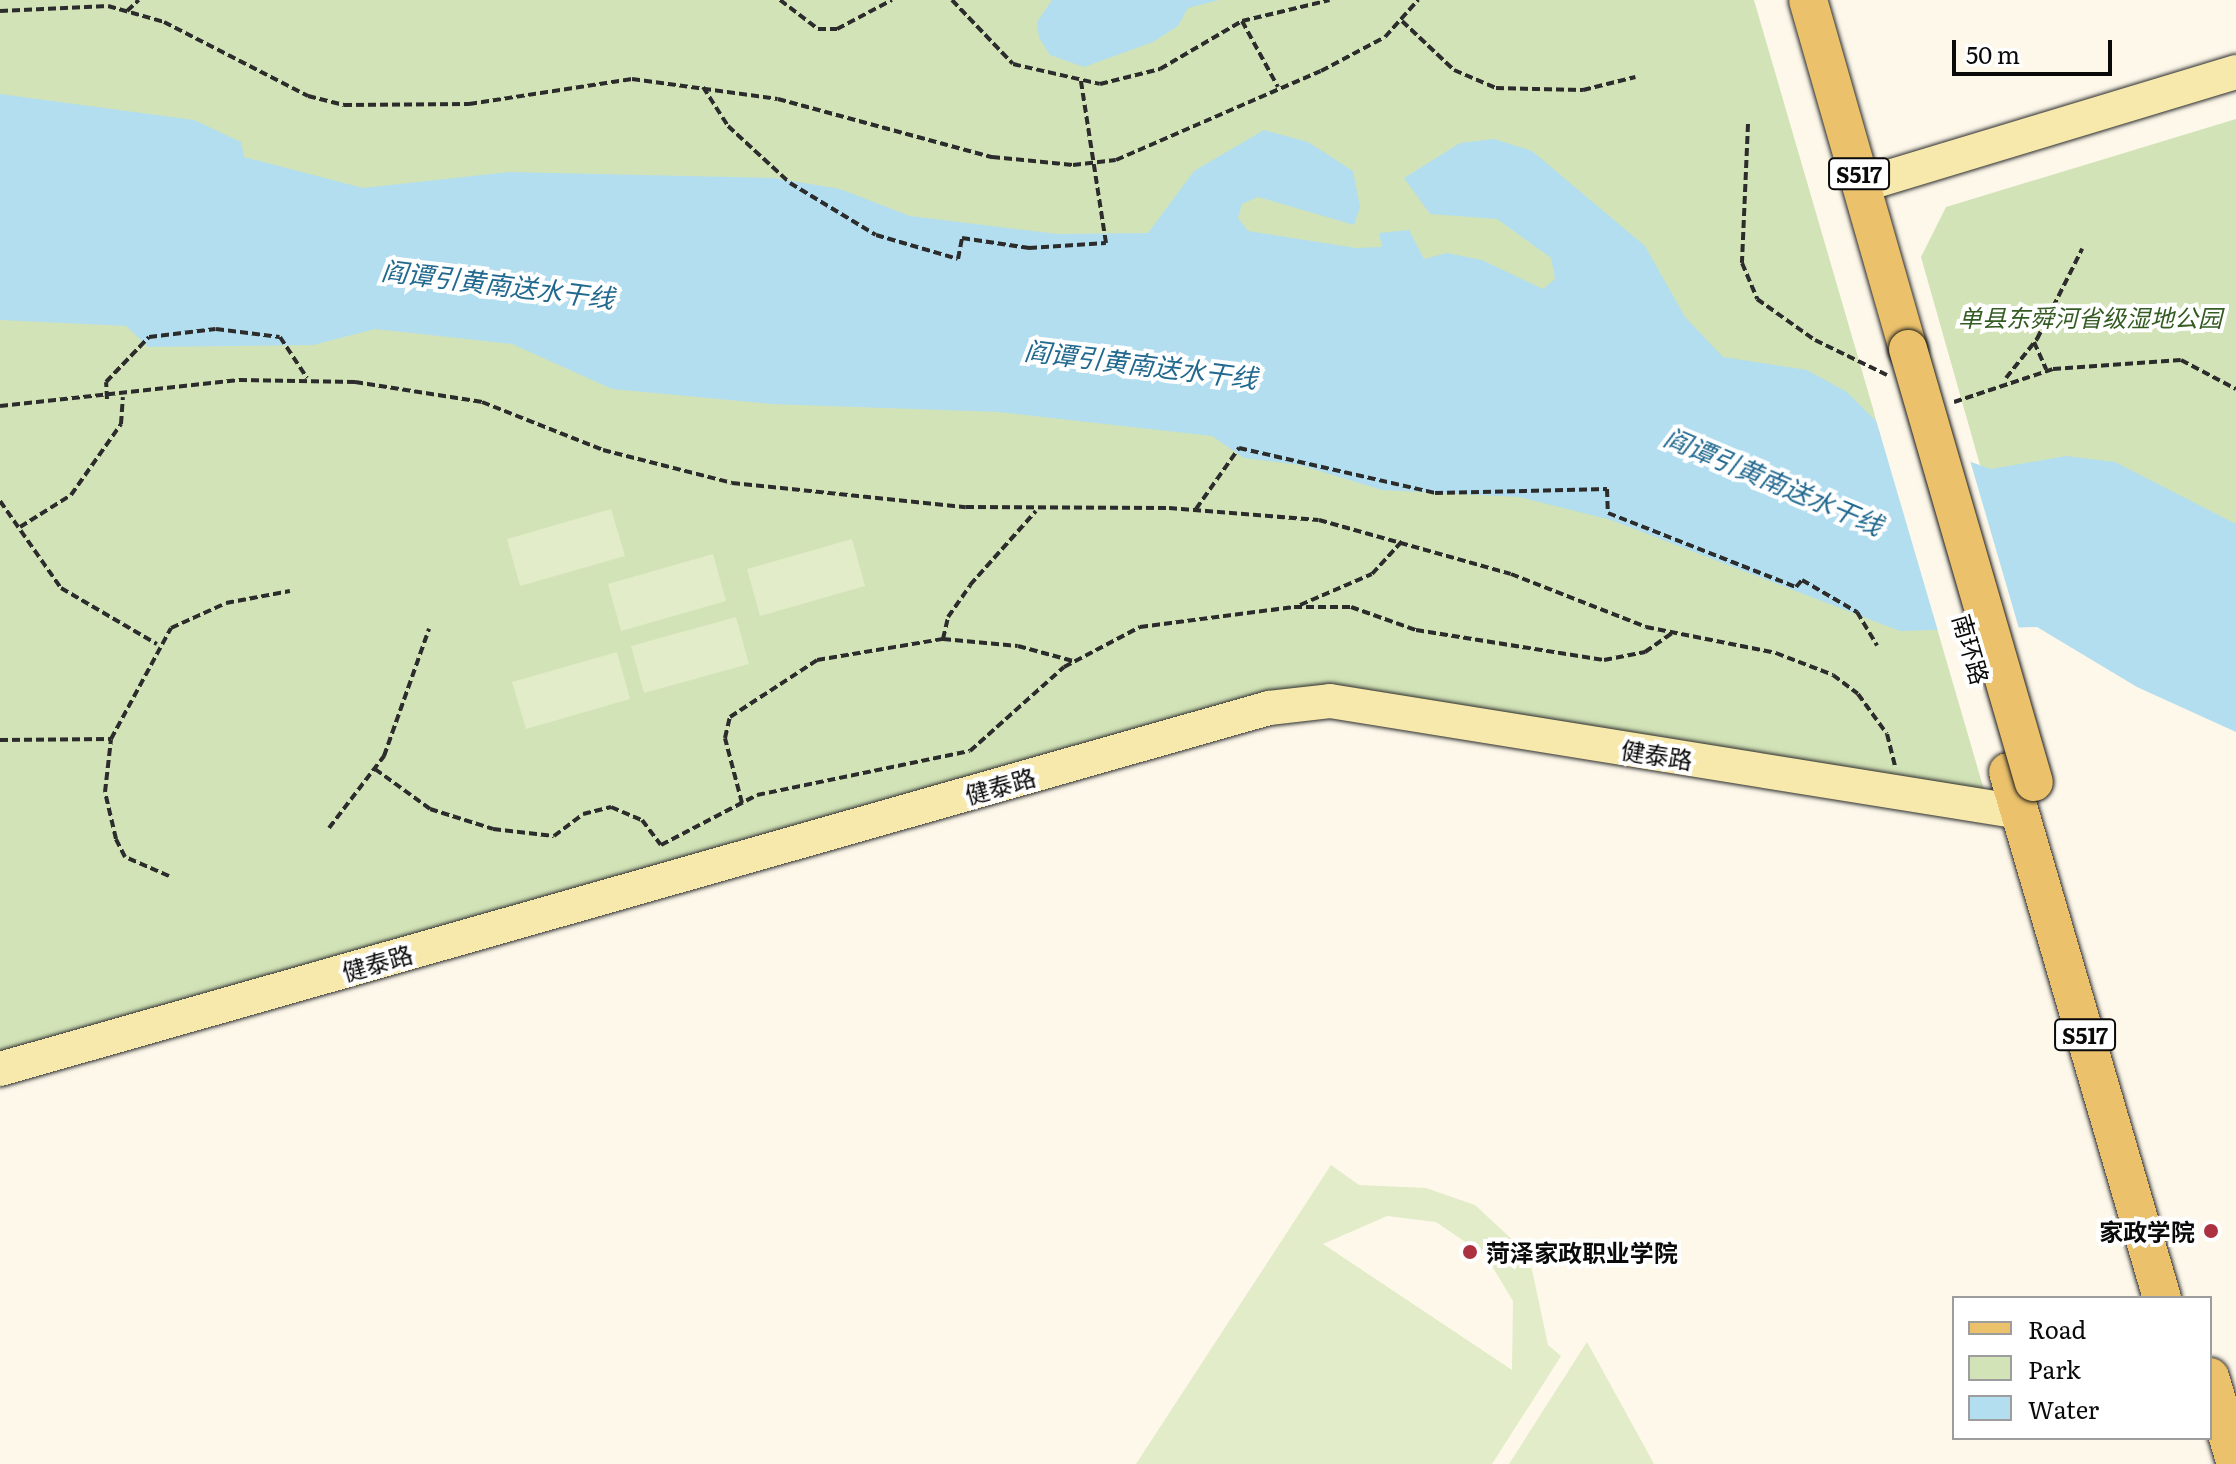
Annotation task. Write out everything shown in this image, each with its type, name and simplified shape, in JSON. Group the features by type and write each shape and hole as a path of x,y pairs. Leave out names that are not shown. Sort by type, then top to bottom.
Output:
{"main road":[{"name":"南环路","path":"1783,0 1896,346 2161,1296"},
{"name":"南环路","path":"1808,0 1862,185 1896,346"},
{"name":"南环路","path":"2021,789 2186,1296"},
{"path":"2212,1384 2236,1464"},
{"path":"2204,1440 2211,1464"}],"street":[{"path":"1862,185 2236,72"},
{"name":"健泰路","path":"0,1069 1269,708 1330,701 1898,793 2021,789"}],"path":[{"path":"127,11 139,0"},
{"path":"780,0 818,29 837,29 892,0"},
{"path":"952,0 1013,64 1081,81 1131,81 1242,21 1330,0"},
{"path":"0,11 56,3 127,11 164,22 308,96 344,105 469,104 632,79 778,99 992,157 1092,163 1116,160 1385,37 1418,0"},
{"path":"1242,21 1278,87"},
{"path":"1402,21 1454,70 1496,88 1583,90 1635,77"},
{"path":"703,87 752,150 864,229 958,259 962,238 1029,248 1106,243 1081,81"},
{"path":"2004,380 2034,342 2082,249"},
{"path":"107,399 106,382 139,344 216,329 280,337 292,350 308,379"},
{"path":"2034,342 2046,370"},
{"path":"0,406 308,379 482,402 603,450 732,483 1036,511 1196,509 1319,520 1403,540 1672,633 1776,653 1835,676 1887,734 1898,793"},
{"path":"20,527 71,495 121,424 123,397"},
{"path":"1196,509 1239,448 1435,493 1607,489 1608,513 1796,587 1802,580 1857,612 1877,645"},
{"path":"0,501 20,527 27,548 61,588 157,644"},
{"path":"943,639 948,617 970,585 1036,511"},
{"path":"1294,607 1372,574 1403,540"},
{"path":"169,876 125,857 116,839 105,792 111,739 157,644 171,628 216,607 290,591"},
{"path":"375,769 430,809 531,838 554,836 583,814 611,807 642,820 661,845 742,804 794,785 970,751 1073,661 1140,627 1294,607 1351,607 1416,630 1604,660 1645,652 1672,633"},
{"path":"329,828 375,769 429,629"},
{"path":"742,804 725,738 730,717 817,660 943,639 1018,646 1073,661"},
{"path":"0,740 111,739"}],"green space":[{"path":"0,0 1754,0 1989,807 1330,701 0,1053"},
{"name":"单县东舜河省级湿地公园","path":"2236,119 2236,645 1980,465 1921,257 1946,207"},
{"path":"611,509 625,556 520,586 507,539"},
{"path":"852,539 865,586 760,616 747,569"},
{"path":"713,554 726,601 621,631 608,584"},
{"path":"736,617 749,664 644,693 631,646"},
{"path":"617,652 630,699 526,729 512,682"},
{"path":"1331,1165 1359,1185 1426,1188 1475,1205 1519,1246 1532,1270 1548,1345 1561,1356 1492,1464 1136,1464","holes":["1387,1216 1436,1222 1486,1256 1513,1301 1512,1370 1323,1244"]},
{"path":"1587,1342 1654,1464 1509,1464"}],"water":[{"path":"1052,0 1219,0 1188,8 1178,26 1153,42 1084,67 1050,55 1039,38 1037,22"},
{"name":"阎谭引黄南送水干线","path":"0,94 194,120 241,142 244,157 363,188 509,172 774,178 840,189 910,216 1058,234 1148,233 1194,171 1264,130 1308,142 1353,171 1360,207 1354,225 1258,197 1242,204 1238,218 1248,231 1356,248 1382,247 1379,233 1409,230 1424,259 1447,253 1482,260 1543,289 1555,279 1551,258 1497,219 1430,214 1404,178 1460,143 1494,139 1532,151 1645,246 1685,317 1723,357 1807,370 1847,392 1888,433 1991,469 2066,456 2115,462 2236,524 2236,732 2137,687 2037,627 1900,631 1611,520 1519,497 1382,490 1300,465 1244,458 1212,436 999,412 771,404 612,389 512,344 375,329 313,345 148,347 126,326 0,320"}],"pier":[{"path":"1874,413 1890,429 1969,457 2020,632 1938,631"}],"place":[{"name":"家政学院","path":"2211,1231"},
{"name":"菏泽家政职业学院","path":"1470,1252"}]}
